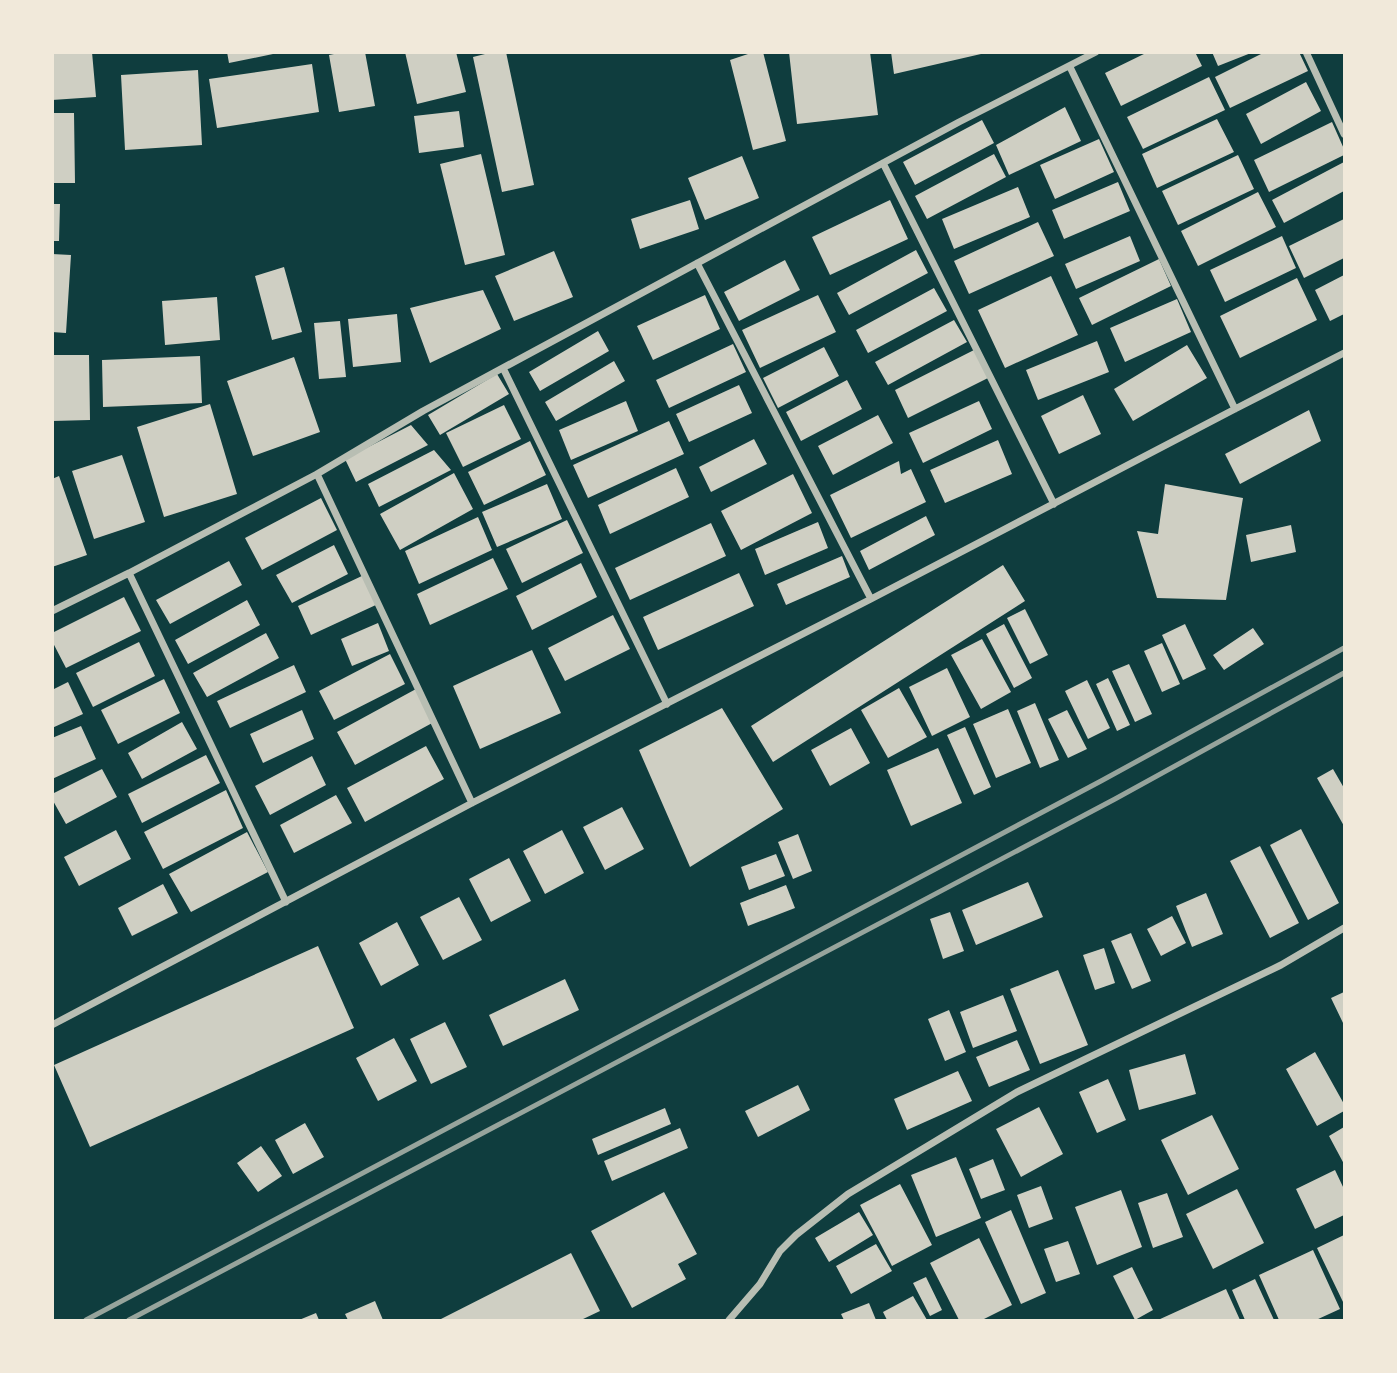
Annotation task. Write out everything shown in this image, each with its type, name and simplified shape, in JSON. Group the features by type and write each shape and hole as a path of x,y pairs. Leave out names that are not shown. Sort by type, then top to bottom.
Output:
{"street":[{"path":"52,611 317,474 423,411 959,122 1096,52"},
{"path":"1306,52 1345,134"},
{"path":"1070,67 1235,409"},
{"path":"883,163 1054,504"},
{"path":"697,263 871,599"},
{"path":"52,1025 472,803 1345,353"},
{"path":"503,368 667,704"},
{"path":"317,474 472,803"},
{"path":"129,573 285,902"},
{"path":"729,1321 760,1284 780,1251 848,1194 1017,1092 1281,965 1345,928"}],"building":[{"path":"52,52 92,52 96,97 52,100"},
{"path":"227,52 273,52 273,54 229,63"},
{"path":"365,52 375,106 339,112 329,55"},
{"path":"405,52 456,52 466,92 417,104"},
{"path":"506,52 534,185 502,192 473,57"},
{"path":"754,52 763,52 786,141 753,150 730,60"},
{"path":"789,52 870,52 878,115 797,124"},
{"path":"891,52 981,52 981,54 894,74"},
{"path":"1148,52 1195,52 1202,66 1121,106 1105,73"},
{"path":"1212,52 1251,52 1251,53 1218,66"},
{"path":"1265,52 1299,52 1308,71 1230,108 1215,77"},
{"path":"312,64 319,112 217,128 209,79"},
{"path":"198,70 202,145 125,150 121,75"},
{"path":"1209,77 1225,110 1143,149 1127,117"},
{"path":"1306,82 1321,111 1261,144 1246,114"},
{"path":"1065,107 1081,141 1009,175 996,145"},
{"path":"459,111 464,147 419,153 414,116"},
{"path":"52,113 74,113 75,183 52,183"},
{"path":"1217,119 1234,152 1157,188 1142,154"},
{"path":"982,120 994,143 915,185 903,162"},
{"path":"1332,122 1344,155 1269,192 1254,160"},
{"path":"1099,139 1114,172 1055,199 1040,165"},
{"path":"481,154 505,255 465,265 440,164"},
{"path":"994,154 1006,177 927,219 915,196"},
{"path":"1238,155 1254,189 1178,225 1162,191"},
{"path":"742,156 759,198 705,220 688,178"},
{"path":"1344,162 1344,191 1284,223 1272,200"},
{"path":"1118,182 1130,211 1064,239 1052,210"},
{"path":"1018,187 1030,217 954,249 942,219"},
{"path":"1258,192 1276,227 1198,266 1181,231"},
{"path":"690,200 699,229 640,249 631,219"},
{"path":"890,200 908,239 830,275 812,237"},
{"path":"52,204 60,204 59,241 52,241"},
{"path":"1344,219 1344,258 1304,278 1289,246"},
{"path":"1038,222 1054,256 969,294 954,261"},
{"path":"1130,236 1140,261 1076,289 1065,264"},
{"path":"1282,236 1296,268 1225,302 1210,270"},
{"path":"916,250 928,273 849,315 837,293"},
{"path":"554,251 573,297 514,321 495,276"},
{"path":"52,254 71,255 66,333 52,332"},
{"path":"1159,259 1171,286 1092,325 1079,298"},
{"path":"785,260 800,290 739,321 724,292"},
{"path":"284,267 302,332 272,340 255,276"},
{"path":"1344,275 1344,314 1330,321 1315,290"},
{"path":"1051,276 1078,335 1005,368 978,310"},
{"path":"1297,278 1317,320 1240,358 1220,316"},
{"path":"934,288 947,311 868,353 856,330"},
{"path":"483,290 501,329 430,363 410,308"},
{"path":"705,295 720,329 653,360 637,326"},
{"path":"818,295 836,332 760,368 742,330"},
{"path":"217,297 220,340 165,345 162,301"},
{"path":"1177,299 1191,332 1125,362 1110,328"},
{"path":"397,314 401,362 353,367 348,319"},
{"path":"954,320 967,342 888,385 875,362"},
{"path":"340,321 346,377 319,379 314,323"},
{"path":"598,331 609,351 540,391 529,372"},
{"path":"1097,341 1109,372 1038,400 1026,370"},
{"path":"733,344 746,372 669,408 656,380"},
{"path":"1187,345 1207,378 1133,421 1114,389"},
{"path":"824,347 839,376 778,408 763,378"},
{"path":"976,349 990,377 908,418 895,390"},
{"path":"52,355 89,355 90,420 52,421"},
{"path":"200,356 202,403 103,407 102,360"},
{"path":"294,357 320,432 253,456 227,381"},
{"path":"614,361 625,381 556,421 545,402"},
{"path":"497,374 509,394 440,435 428,415"},
{"path":"847,380 862,409 801,441 786,412"},
{"path":"739,385 752,413 689,442 676,414"},
{"path":"1083,395 1101,434 1059,454 1041,416"},
{"path":"626,401 638,431 571,460 559,430"},
{"path":"979,401 992,429 923,463 909,433"},
{"path":"210,404 237,494 164,517 137,427"},
{"path":"504,405 521,439 463,467 446,433"},
{"path":"1309,410 1321,441 1240,484 1225,454"},
{"path":"878,415 893,443 833,475 818,446"},
{"path":"669,421 684,454 588,498 573,465"},
{"path":"411,425 428,445 356,482 345,459"},
{"path":"754,439 767,464 711,492 699,467"},
{"path":"998,440 1012,474 945,503 930,470"},
{"path":"530,441 546,475 484,505 468,472"},
{"path":"434,450 451,470 379,507 368,484"},
{"path":"122,455 145,522 94,539 72,471"},
{"path":"899,461 901,474 911,469 926,502 851,538 830,495"},
{"path":"676,468 689,497 610,534 598,505"},
{"path":"454,473 473,509 400,550 380,514"},
{"path":"793,474 812,513 741,550 721,511"},
{"path":"59,476 87,555 52,567 52,479"},
{"path":"547,484 562,519 497,547 482,512"},
{"path":"1165,484 1243,498 1226,600 1157,598 1137,531 1158,534"},
{"path":"321,498 337,530 262,570 245,538"},
{"path":"926,516 935,535 869,570 860,551"},
{"path":"478,517 492,550 419,584 405,551"},
{"path":"567,520 583,553 522,583 506,549"},
{"path":"818,522 828,548 765,575 755,549"},
{"path":"711,523 726,556 630,600 615,568"},
{"path":"1291,525 1296,552 1251,562 1246,535"},
{"path":"334,545 348,574 292,603 276,575"},
{"path":"842,556 850,577 786,605 777,584"},
{"path":"493,558 508,589 430,625 417,594"},
{"path":"229,561 242,585 170,624 156,600"},
{"path":"581,563 597,597 532,630 516,596"},
{"path":"1003,565 1025,601 773,762 751,726"},
{"path":"739,573 754,606 658,650 643,617"},
{"path":"364,575 378,604 311,635 298,606"},
{"path":"124,597 141,631 66,668 52,641 52,633"},
{"path":"247,600 260,625 188,664 175,640"},
{"path":"1025,609 1048,655 1030,664 1007,618"},
{"path":"613,615 630,649 565,681 548,648"},
{"path":"378,623 389,651 352,666 341,639"},
{"path":"1004,624 1032,678 1014,688 986,634"},
{"path":"1185,624 1206,669 1183,680 1162,635"},
{"path":"1253,628 1264,644 1224,670 1213,655"},
{"path":"266,633 279,658 207,697 193,673"},
{"path":"982,639 1011,692 981,709 951,655"},
{"path":"139,642 155,676 93,707 76,673"},
{"path":"1162,643 1180,684 1162,692 1144,651"},
{"path":"532,650 561,713 480,749 453,686"},
{"path":"390,654 405,684 334,720 319,691"},
{"path":"1129,664 1152,714 1135,722 1112,671"},
{"path":"294,665 306,692 230,728 217,701"},
{"path":"947,668 970,717 932,736 909,687"},
{"path":"1108,678 1130,725 1117,731 1096,684"},
{"path":"164,679 180,713 118,744 101,710"},
{"path":"1087,680 1110,728 1088,739 1065,691"},
{"path":"68,682 83,714 52,728 52,690"},
{"path":"899,688 927,737 888,758 861,710"},
{"path":"416,689 434,722 355,765 337,732"},
{"path":"1035,703 1059,760 1040,768 1017,711"},
{"path":"722,708 783,809 690,867 639,750"},
{"path":"1008,709 1031,763 996,778 973,724"},
{"path":"302,710 314,739 263,763 250,734"},
{"path":"1067,710 1087,749 1068,758 1048,719"},
{"path":"182,722 197,749 142,779 128,753"},
{"path":"81,726 96,759 52,779 52,738"},
{"path":"965,727 991,787 974,795 947,735"},
{"path":"851,728 870,763 830,786 811,750"},
{"path":"426,746 444,779 365,822 347,788"},
{"path":"938,748 962,803 911,826 887,770"},
{"path":"206,755 220,783 142,823 128,794"},
{"path":"312,756 326,785 270,815 255,786"},
{"path":"102,769 117,797 66,824 52,799 52,794"},
{"path":"1333,769 1344,788 1344,826 1317,778"},
{"path":"226,790 243,828 163,869 144,832"},
{"path":"336,795 352,823 294,853 280,825"},
{"path":"622,807 644,849 605,870 583,827"},
{"path":"1301,829 1339,903 1308,920 1270,845"},
{"path":"116,830 131,859 79,886 64,857"},
{"path":"562,830 584,873 545,894 523,851"},
{"path":"247,832 268,872 191,912 169,874"},
{"path":"798,834 812,871 793,879 778,842"},
{"path":"1260,846 1299,923 1270,938 1230,861"},
{"path":"776,854 785,876 749,890 741,867"},
{"path":"509,858 531,901 491,922 469,879"},
{"path":"1028,882 1043,917 976,945 962,910"},
{"path":"163,884 178,913 132,936 118,908"},
{"path":"786,885 795,908 748,926 740,903"},
{"path":"1206,893 1223,934 1192,947 1176,906"},
{"path":"459,897 482,940 443,960 420,917"},
{"path":"950,912 964,951 943,959 930,919"},
{"path":"1172,916 1186,943 1161,956 1147,929"},
{"path":"397,922 419,965 381,986 359,943"},
{"path":"1131,933 1151,981 1132,989 1111,941"},
{"path":"318,946 354,1028 90,1147 54,1065"},
{"path":"1104,948 1115,983 1095,990 1083,955"},
{"path":"1058,970 1088,1045 1040,1064 1010,989"},
{"path":"565,979 579,1010 503,1046 489,1015"},
{"path":"1344,992 1344,1025 1331,998"},
{"path":"1003,995 1017,1031 973,1048 960,1012"},
{"path":"949,1010 966,1052 945,1061 928,1019"},
{"path":"445,1022 467,1067 431,1084 410,1039"},
{"path":"394,1038 417,1081 378,1101 356,1058"},
{"path":"1017,1040 1030,1070 989,1087 976,1057"},
{"path":"1315,1052 1344,1104 1344,1111 1317,1126 1286,1069"},
{"path":"1185,1054 1196,1094 1139,1110 1129,1070"},
{"path":"958,1071 972,1101 907,1130 894,1099"},
{"path":"1108,1079 1126,1120 1097,1133 1079,1092"},
{"path":"798,1085 810,1110 758,1137 745,1111"},
{"path":"1039,1107 1063,1154 1021,1177 996,1129"},
{"path":"665,1108 671,1124 598,1155 592,1139"},
{"path":"1212,1115 1239,1169 1188,1195 1161,1140"},
{"path":"305,1123 324,1157 293,1174 275,1140"},
{"path":"1344,1127 1344,1164 1329,1136"},
{"path":"680,1128 688,1148 612,1181 604,1161"},
{"path":"261,1146 282,1176 258,1192 237,1163"},
{"path":"956,1157 981,1218 936,1237 911,1175"},
{"path":"993,1159 1005,1190 981,1199 969,1169"},
{"path":"1335,1170 1344,1189 1344,1215 1315,1229 1296,1189"},
{"path":"900,1184 932,1245 892,1266 860,1205"},
{"path":"1041,1186 1053,1219 1029,1228 1017,1195"},
{"path":"1237,1189 1264,1243 1213,1269 1186,1214"},
{"path":"1121,1190 1142,1247 1097,1265 1075,1207"},
{"path":"664,1192 697,1254 678,1264 686,1279 632,1308 591,1231"},
{"path":"1167,1193 1183,1237 1153,1248 1138,1203"},
{"path":"1011,1210 1046,1293 1021,1304 985,1222"},
{"path":"859,1212 873,1235 829,1262 815,1238"},
{"path":"1344,1235 1344,1304 1317,1248"},
{"path":"979,1238 1012,1305 982,1320 959,1320 930,1263"},
{"path":"1068,1241 1080,1274 1056,1282 1044,1249"},
{"path":"876,1244 892,1271 851,1294 836,1266"},
{"path":"1313,1250 1340,1309 1316,1320 1279,1320 1259,1275"},
{"path":"571,1253 600,1311 581,1320 439,1320"},
{"path":"1132,1267 1153,1310 1135,1320 1113,1276"},
{"path":"926,1277 942,1310 930,1316 913,1283"},
{"path":"1255,1279 1274,1320 1245,1320 1232,1290"},
{"path":"1226,1289 1240,1320 1158,1320"},
{"path":"913,1296 927,1320 887,1320 883,1312"},
{"path":"375,1301 383,1320 348,1320 345,1314"},
{"path":"869,1303 876,1320 844,1320 841,1314"},
{"path":"316,1313 319,1320 299,1320"}],"railway":[{"path":"86,1320 1101,781 1344,648"},
{"path":"129,1320 1115,799 1344,673"}]}
